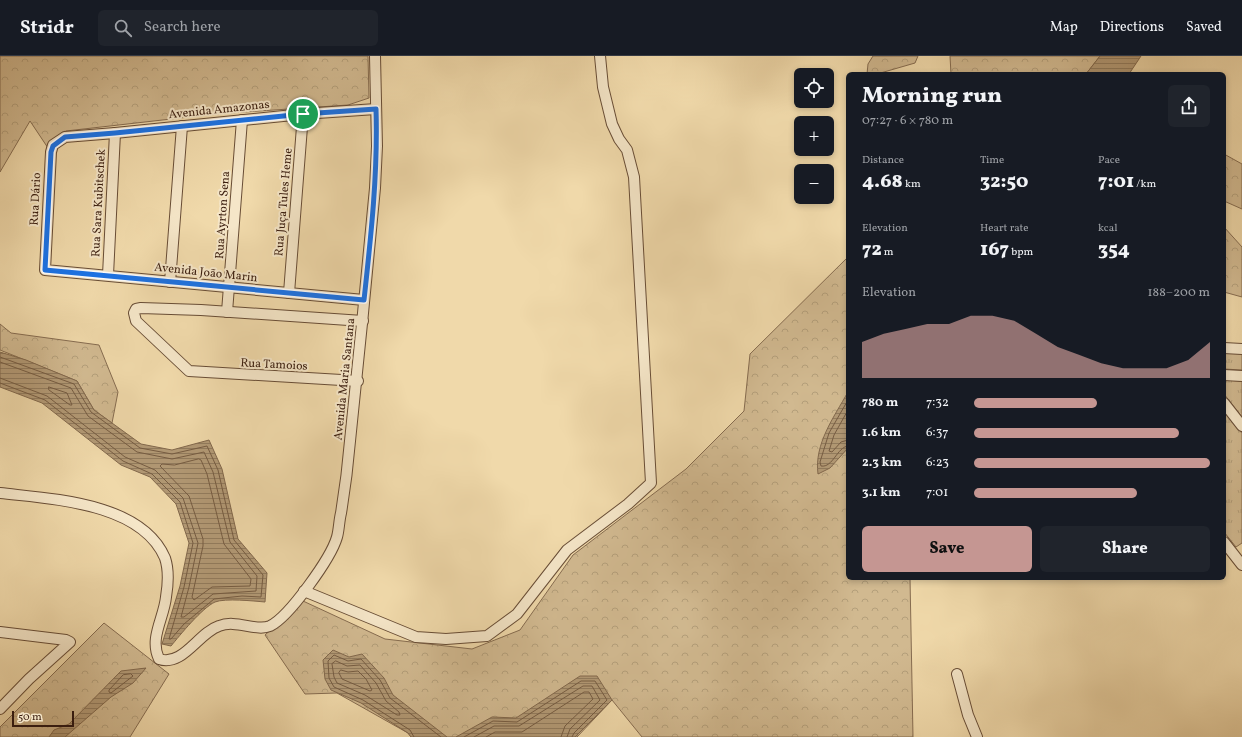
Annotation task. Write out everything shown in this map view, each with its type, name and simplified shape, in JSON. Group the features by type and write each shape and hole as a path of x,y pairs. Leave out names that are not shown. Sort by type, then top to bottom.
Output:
{"street":[{"name":"Avenida Maria Santana","path":"0,493 79,504 99,509 124,518 143,530 157,544 165,560 168,577 166,599 154,645 159,659 171,660 179,657 212,630 222,624 235,623 261,627 270,626 302,594 327,561 337,537 349,464 375,188 377,146 375,56"},
{"path":"302,594 416,636 446,639 487,636 517,614 567,550 628,504 651,483 634,177 627,150 619,139 612,124 603,86 600,56"},
{"name":"Avenida Amazonas","path":"65,137 303,114 376,109"},
{"name":"Rua Juça Tules Heme","path":"289,293 303,114"},
{"name":"Rua Ayrton Sena","path":"227,312 242,120"},
{"path":"170,282 182,126"},
{"name":"Rua Sara Kubitschek","path":"108,275 115,133"},
{"name":"Rua Dário","path":"45,270 51,152 53,146 65,137"},
{"name":"Avenida João Marin","path":"45,270 364,300"},
{"name":"Rua Tamoios","path":"227,312 141,308 136,309 134,316 136,321 189,371 358,381"},
{"path":"227,312 363,321"},
{"path":"1226,348 1242,349"},
{"path":"1226,375 1242,376"},
{"path":"1226,406 1242,426"},
{"path":"1226,544 1240,559"},
{"path":"0,632 66,640 70,642 28,679 0,709"},
{"path":"957,674 968,715 977,737"}],"green space":[{"path":"0,56 368,56 369,98 348,105 215,114 66,131 48,148 30,121 0,172"},
{"path":"873,56 918,56 915,63 884,72 867,72 868,64"},
{"path":"950,56 1100,56 1088,72 951,72"},
{"path":"1226,155 1242,164 1242,209 1226,202"},
{"path":"1226,229 1242,247 1242,297 1226,293"},
{"path":"846,259 846,580 910,580 913,737 642,737 612,700 577,737 411,737 408,733 337,693 305,694 265,635 303,601 385,639 472,649 520,630 573,555 686,469 744,411 750,354"},
{"path":"0,324 11,333 99,345 118,392 112,423 94,410 77,381 0,350"},
{"path":"1226,352 1242,353 1242,370 1226,369"},
{"path":"1226,380 1242,381 1242,417 1226,397"},
{"path":"1226,413 1242,433 1242,543 1236,547 1226,534"},
{"path":"104,623 169,674 130,737 0,737 0,727"}],"water":[{"path":"1100,56 1141,56 1130,72 1088,72"},
{"path":"0,352 26,360 77,381 94,410 141,444 172,450 209,440 222,469 238,539 267,573 265,602 232,600 215,602 204,610 185,629 171,646 162,644 180,586 189,543 176,504 150,477 121,465 42,403 0,387"},
{"path":"846,395 846,450 830,468 818,474 819,452 831,421"},
{"path":"333,650 349,657 362,654 384,678 393,695 447,737 411,737 408,733 361,703 331,690 325,679 323,660"},
{"path":"146,668 133,683 111,697 65,737 49,737 54,730 69,724 121,671"},
{"path":"580,676 597,676 612,700 575,737 456,737 492,717 516,718"}],"route":[{"path":"376,109 377,146 375,188 364,300 45,270 51,152 53,146 65,137 303,114 376,109"}]}
